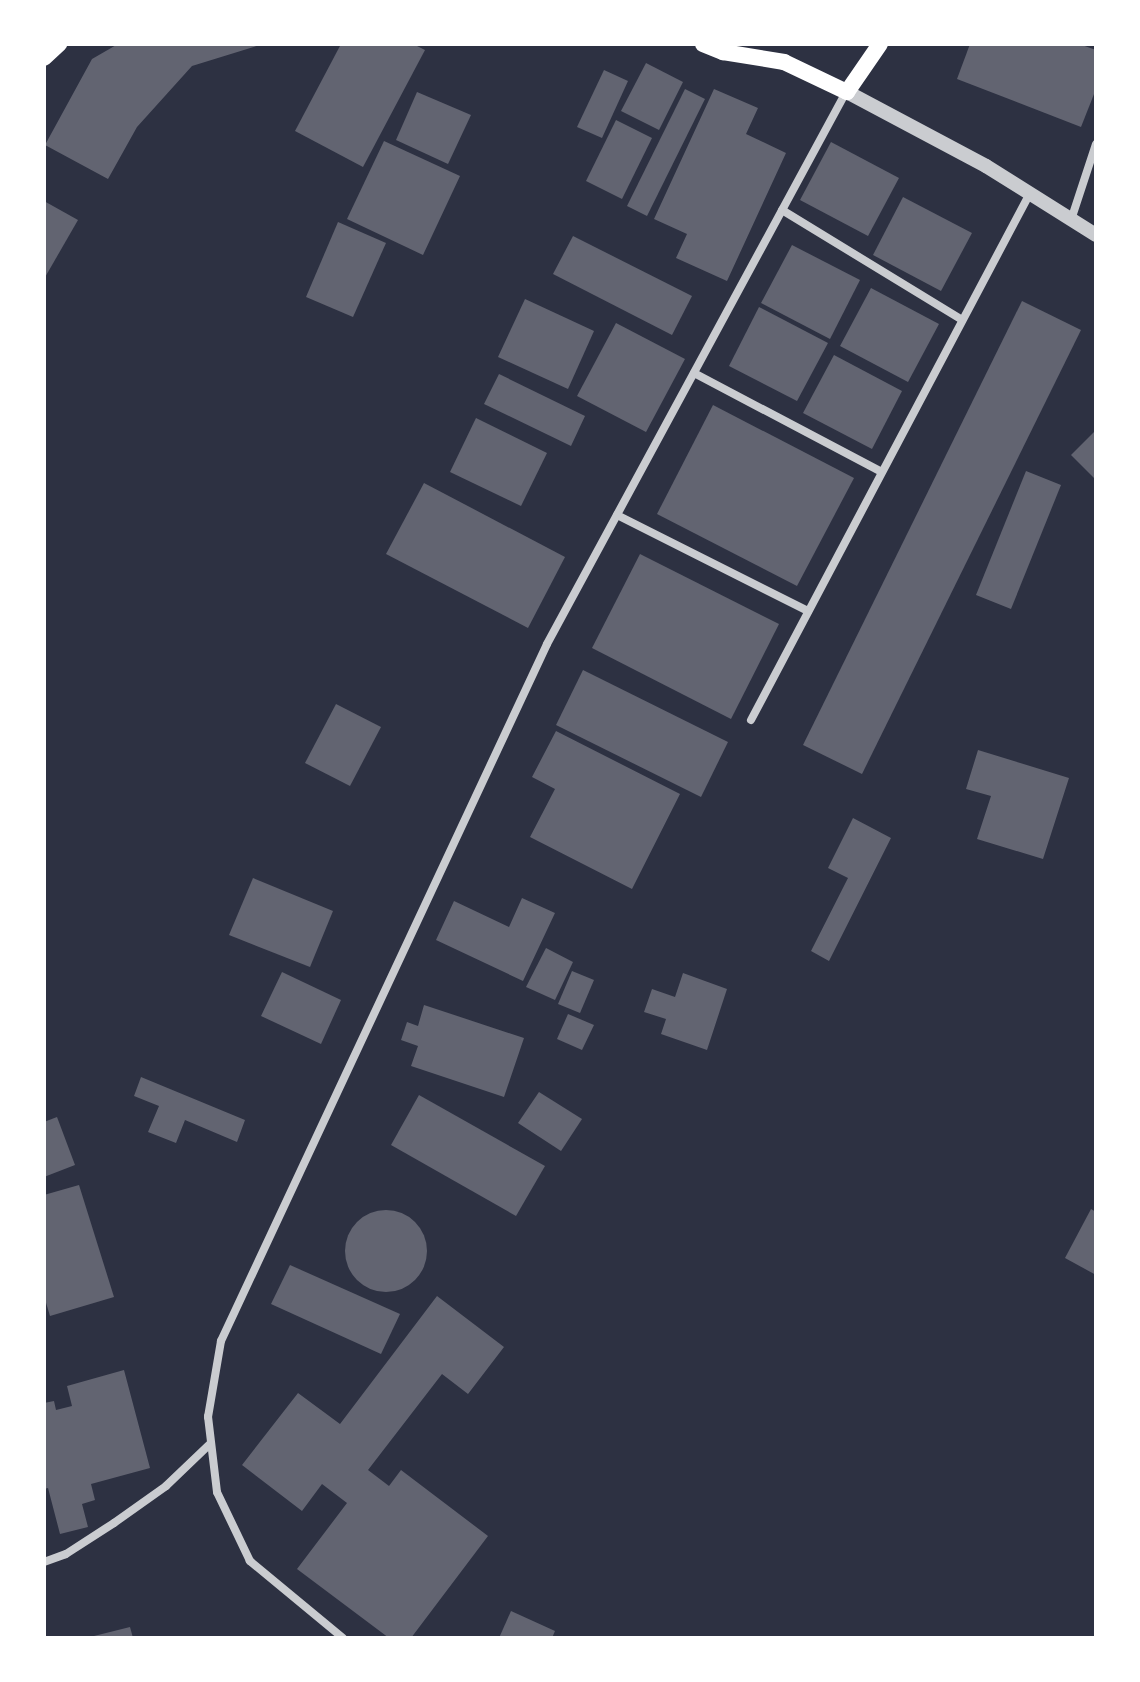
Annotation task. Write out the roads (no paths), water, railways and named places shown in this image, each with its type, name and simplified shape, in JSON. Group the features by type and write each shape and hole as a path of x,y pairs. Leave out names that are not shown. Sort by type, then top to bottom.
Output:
{"main road":[{"path":"44,58 59,44"},
{"path":"703,44 723,52 784,62 847,92 880,44"},
{"path":"764,44 784,62"}],"street":[{"path":"343,1638 250,1561 217,1492 208,1417 221,1341 547,644 847,92 1030,193 1096,235"},
{"path":"1071,220 1096,144"},
{"path":"751,720 1030,193"},
{"path":"782,210 962,320"},
{"path":"694,373 882,472"},
{"path":"617,515 808,611"},
{"path":"44,1562 66,1554 166,1486 211,1443"}]}
